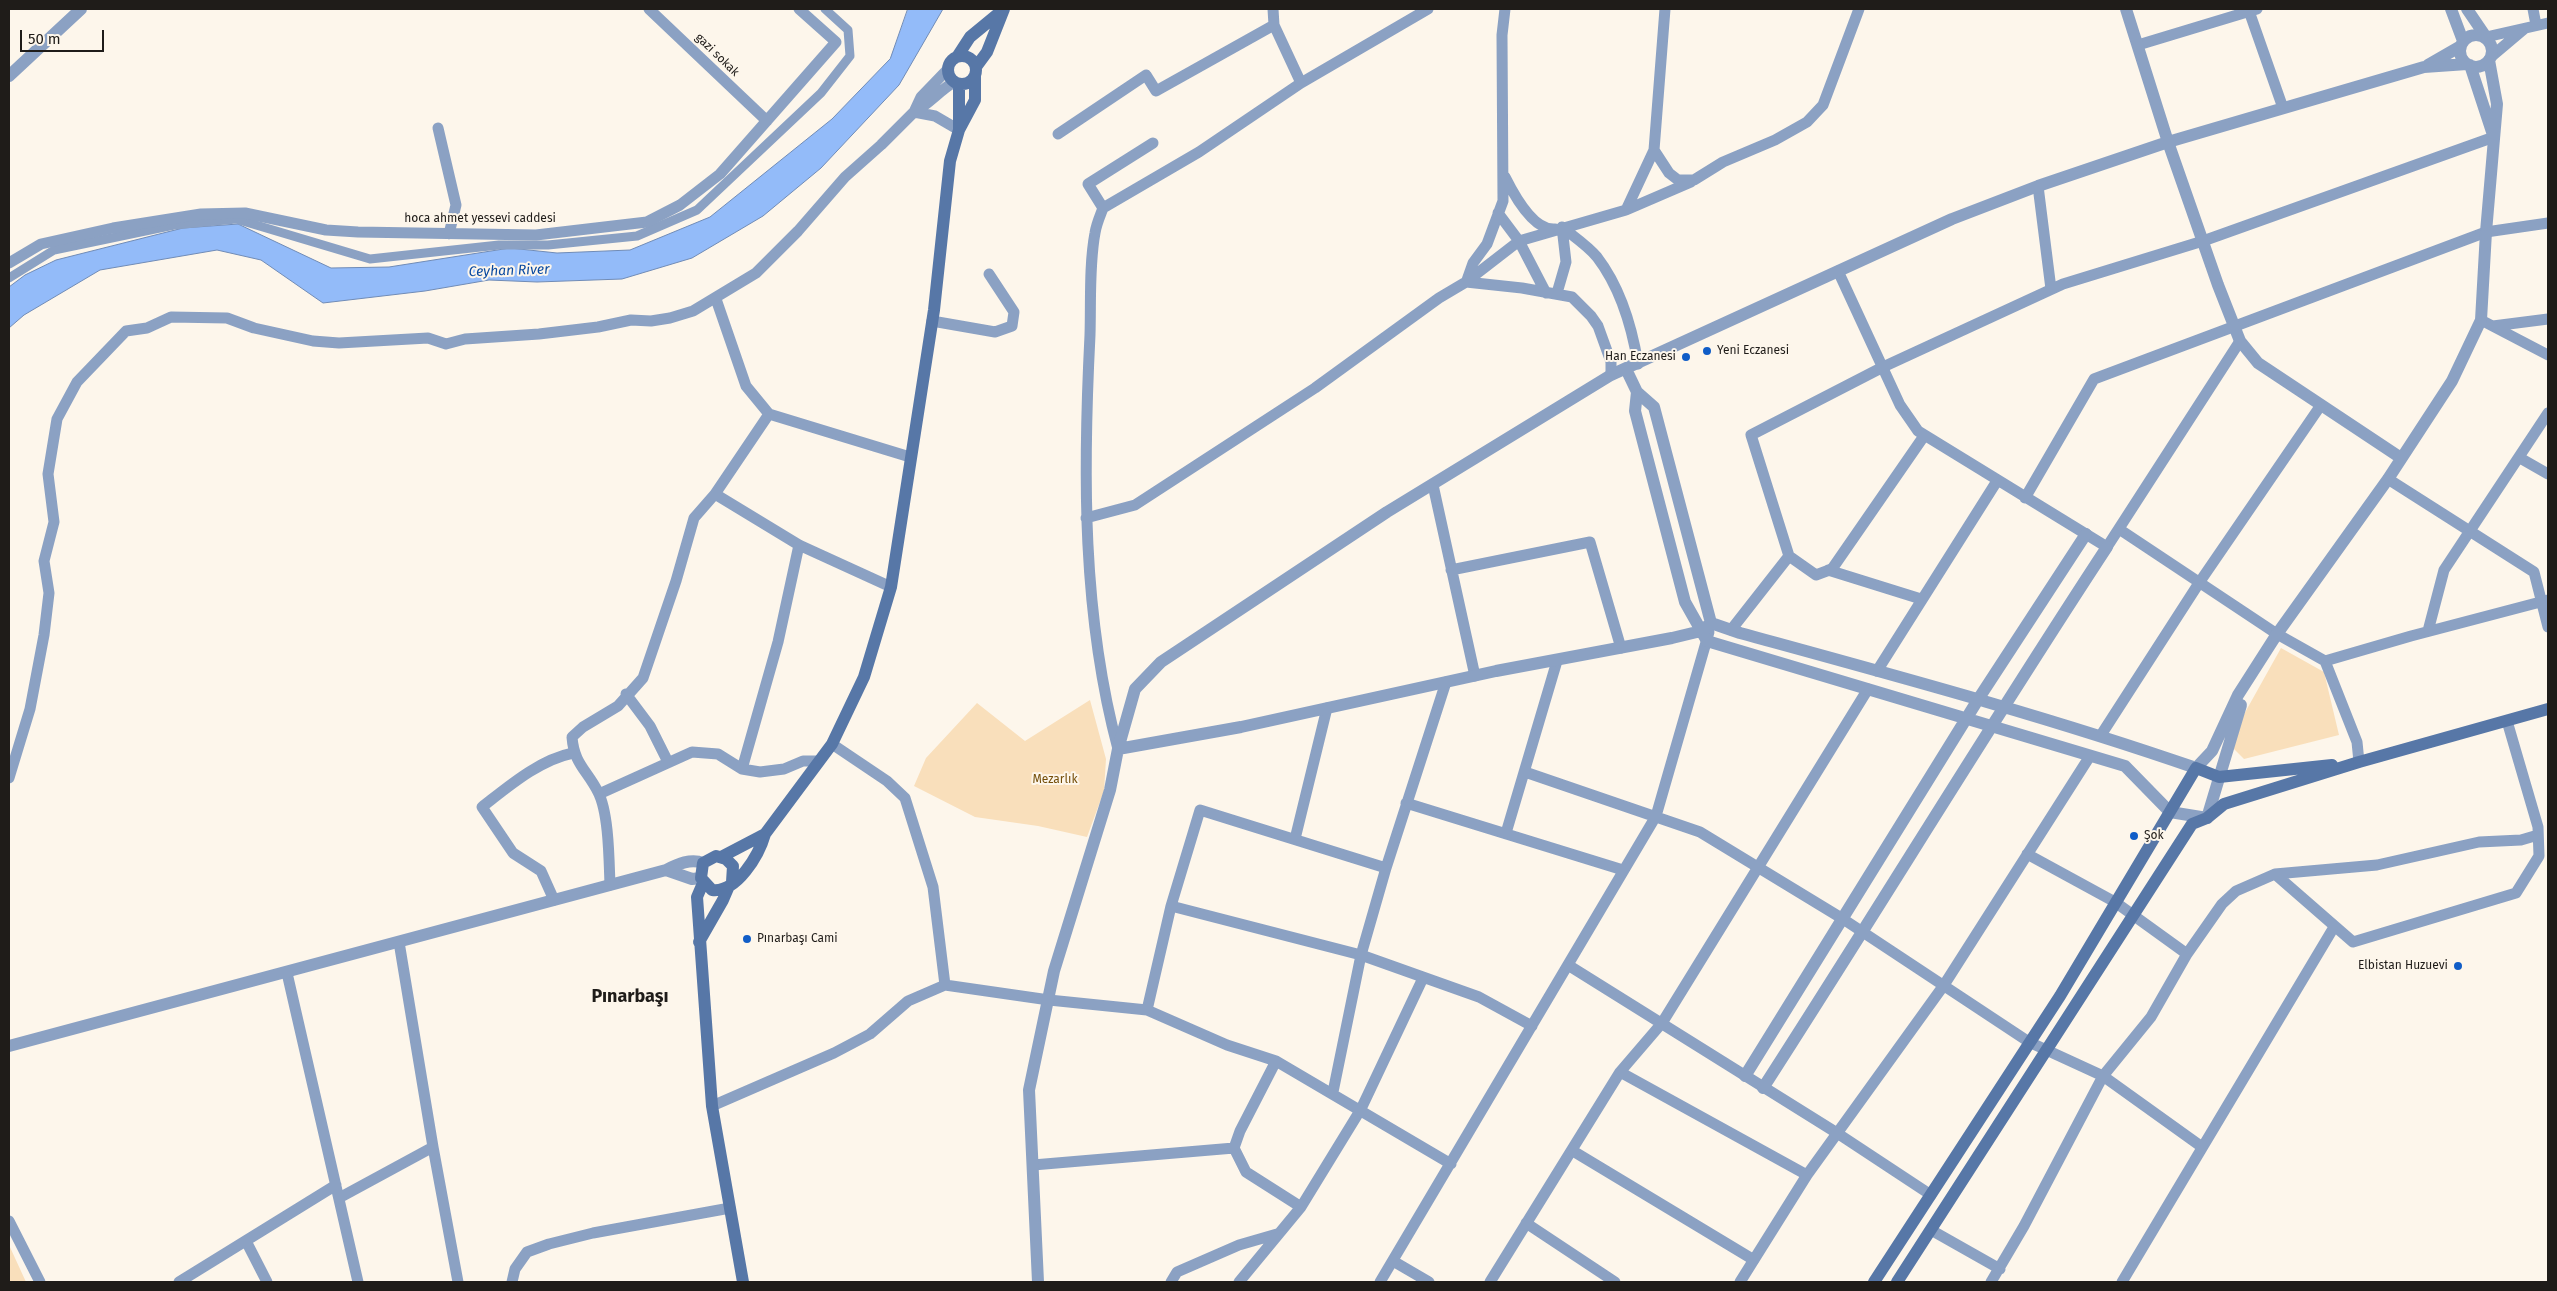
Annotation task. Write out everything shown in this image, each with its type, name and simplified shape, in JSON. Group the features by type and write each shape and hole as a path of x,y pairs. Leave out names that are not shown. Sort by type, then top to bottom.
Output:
{"main road":[{"path":"959,130 957,83 948,74 948,69 952,60 957,57 970,37 1004,9"},
{"path":"957,83 968,83 975,72 987,52 1004,9"},
{"path":"702,880 712,890 724,889 740,878 753,862 761,850 765,834 832,744 864,677 891,587 932,321 950,161 959,130 974,100 975,72 966,56 957,57"},
{"path":"1898,1282 2192,824 2207,818 2224,804 2359,762 2548,709"},
{"path":"1874,1282 2060,996 2196,768 2219,777 2359,762"},
{"path":"743,1282 712,1106 698,942 697,897 702,880 703,863 711,857 722,857 765,834"},
{"path":"698,942 723,900 730,884 733,866 722,857"}],"street":[{"path":"9,76 81,9"},
{"name":"gazi sokak","path":"649,9 767,121"},
{"name":"hoca ahmet yessevi caddesi","path":"9,263 41,244 113,228 201,214 245,213 326,230 449,234 536,235 647,222 680,204 720,174 836,42 799,9"},
{"path":"9,278 54,250 174,225 236,219 370,259 499,245 548,245 637,236 697,210 820,93 850,56 848,30 825,9"},
{"path":"1273,9 1274,25 1301,83"},
{"path":"1118,749 1104,699 1097,654 1086,518 1088,372 1094,232 1103,208 1199,152 1301,83 1428,9"},
{"path":"1466,282 1474,264 1487,244 1503,201 1502,35 1505,9"},
{"path":"1626,210 1654,150 1665,9"},
{"path":"1504,175 1528,214 1552,230 1601,219 1694,180 1723,162 1775,140 1807,122 1824,105 1858,9"},
{"path":"2126,9 2168,142 2240,341 2258,363 2401,458"},
{"path":"2451,9 2462,44 2461,56 2468,65 2494,137"},
{"path":"1118,749 1184,738 1475,676 1557,662 1707,632 1731,630 1979,698 2101,735 2196,768 2212,751 2238,696 2277,634 2388,479 2452,381 2487,323 2486,232 2496,104 2491,58 2492,46 2467,9"},
{"path":"1038,1282 1029,1090 1054,971 1110,790 1118,749 1135,689 1161,662 1387,512 1611,375 1952,219 2038,186 2168,142 2424,67 2481,66 2532,26 2533,9"},
{"path":"2138,45 2253,10 2283,108"},
{"path":"2424,67 2476,34 2486,38 2548,23"},
{"path":"1058,134 1146,75 1156,91 1274,25"},
{"path":"914,112 921,97 948,69"},
{"path":"9,778 30,709 44,635 49,593 44,561 54,522 48,474 57,419 77,382 126,331 148,328 170,317 227,318 254,328 313,341 339,343 428,338 446,344 465,339 539,334 598,327 631,320 660,320 693,311 756,273 798,231 845,177 914,112 924,107 941,90 957,83"},
{"path":"914,112 935,116 959,130"},
{"path":"438,128 456,205 449,234"},
{"path":"1924,436 1832,569 1816,574 1789,556 1751,434 1883,367 2051,289 2203,241 2494,137"},
{"path":"1103,208 1088,184 1153,143"},
{"path":"1654,150 1669,173 1678,180 1694,180"},
{"path":"2038,186 2051,289"},
{"path":"1498,213 1551,293"},
{"path":"2025,498 2094,379 2486,232 2548,223"},
{"path":"1086,518 1135,506 1315,388 1439,298 1466,282 1518,242 1562,227"},
{"path":"1551,293 1566,262 1562,227"},
{"path":"1562,227 1596,256 1620,299 1635,340 1632,366 1637,392 1635,411 1685,602 1707,632 1868,688 2125,766 2170,812 2207,818 2244,694 2277,634"},
{"path":"1838,271 1900,405 1918,431 2107,547"},
{"path":"932,321 995,332 1012,326 1014,312 989,274"},
{"path":"1466,282 1522,288 1572,297 1594,321 1612,362 1611,375"},
{"path":"716,298 746,386 769,414 910,457"},
{"path":"2487,323 2548,319"},
{"path":"2487,323 2548,355"},
{"path":"1763,1088 2004,706 2240,341"},
{"path":"1380,1282 1656,816 1707,632 1654,407 1637,392"},
{"path":"2101,735 2199,583 2321,405"},
{"path":"2428,631 2444,570 2520,458 2548,413"},
{"path":"610,885 609,842 599,794 573,753 572,737 583,726 618,706 626,694 643,678 676,581 694,518 715,494 769,414"},
{"path":"2520,458 2548,474"},
{"path":"2388,479 2471,530 2534,572 2545,601 2548,627"},
{"path":"1877,671 1997,481"},
{"path":"1432,485 1475,676"},
{"path":"715,494 799,545 891,587"},
{"path":"2119,529 2277,634 2325,661 2357,742 2359,762"},
{"path":"1745,1076 1966,718 2086,534"},
{"path":"1451,570 1590,542 1621,648"},
{"path":"742,769 778,642 799,545"},
{"path":"1731,630 1789,556"},
{"path":"1828,570 1921,599"},
{"path":"2325,661 2428,631 2545,601"},
{"path":"1506,833 1557,662"},
{"path":"1333,1092 1361,955 1406,803 1446,682"},
{"path":"1490,1282 1620,1072 1662,1023 1868,688"},
{"path":"626,694 650,726 668,762"},
{"path":"1295,839 1327,708"},
{"path":"2275,874 2353,942 2516,893 2539,856 2538,827 2507,721"},
{"path":"832,744 887,781 906,798 933,886 945,985"},
{"path":"599,794 692,752 718,754 742,769 760,772 784,769 803,761 818,762"},
{"path":"554,900 541,871 512,852 482,807 513,783 556,756 573,753"},
{"path":"1740,1282 1807,1175 1944,986 2090,756"},
{"path":"1525,772 1700,832 1843,919 2029,1042 2103,1076 2202,1147"},
{"path":"1406,803 1623,870"},
{"path":"1146,1010 1171,906 1200,810 1386,868"},
{"path":"1991,1282 2000,1269 2103,1076 2151,1017 2187,954 2222,904 2236,891 2275,874 2377,864 2479,842 2521,840 2538,834"},
{"path":"2027,854 2115,902 2187,954"},
{"path":"9,1046 666,870 681,862 698,861 703,863"},
{"path":"666,870 692,879 702,880"},
{"path":"1171,906 1361,955 1479,997 1532,1026"},
{"path":"2122,1282 2334,927"},
{"path":"399,942 433,1147 458,1282"},
{"path":"1568,965 1837,1133 1931,1195"},
{"path":"287,973 358,1282"},
{"path":"1239,1282 1301,1207 1361,1109 1423,978"},
{"path":"712,1106 834,1053 870,1034 908,1001 945,985 1049,1000 1146,1010 1227,1045 1276,1061 1333,1092 1451,1164"},
{"path":"1276,1061 1240,1131 1234,1148 1246,1172 1301,1207"},
{"path":"1620,1072 1807,1175"},
{"path":"339,1198 433,1147"},
{"path":"1033,1165 1234,1148"},
{"path":"1572,1151 1754,1260"},
{"path":"179,1282 336,1186"},
{"path":"512,1282 515,1269 527,1252 549,1244 593,1233 730,1208"},
{"path":"9,1221 40,1282"},
{"path":"1526,1223 1615,1282"},
{"path":"1931,1230 2000,1269"},
{"path":"1171,1282 1177,1272 1240,1245 1277,1234"},
{"path":"246,1241 267,1282"},
{"path":"1393,1261 1429,1282"},
{"path":"515,1269 521,1282"}],"green space":[{"path":"2281,648 2324,672 2339,735 2244,759 2228,743"},
{"name":"Mezarlık","path":"1090,700 1106,759 1104,791 1087,837 1038,826 975,817 914,786 926,758 977,703 1025,741"},
{"path":"9,1245 26,1282 9,1282"}],"water":[{"name":"Ceyhan River","path":"908,9 943,9 899,85 821,168 763,216 692,258 622,279 537,282 489,280 425,291 323,303 261,260 217,250 100,270 24,315 9,328 9,287 25,275 56,260 183,228 238,224 331,268 389,267 510,248 557,253 630,250 710,217 832,119 890,59"}],"place":[{"name":"Yeni Eczanesi","path":"1707,351"},
{"name":"Han Eczanesi","path":"1686,357"},
{"name":"Şok","path":"2134,836"},
{"name":"Pınarbaşı Cami","path":"747,939"},
{"name":"Elbistan Huzuevi","path":"2458,966"}],"district":[{"name":"Pınarbaşı","path":"630,997"}]}
